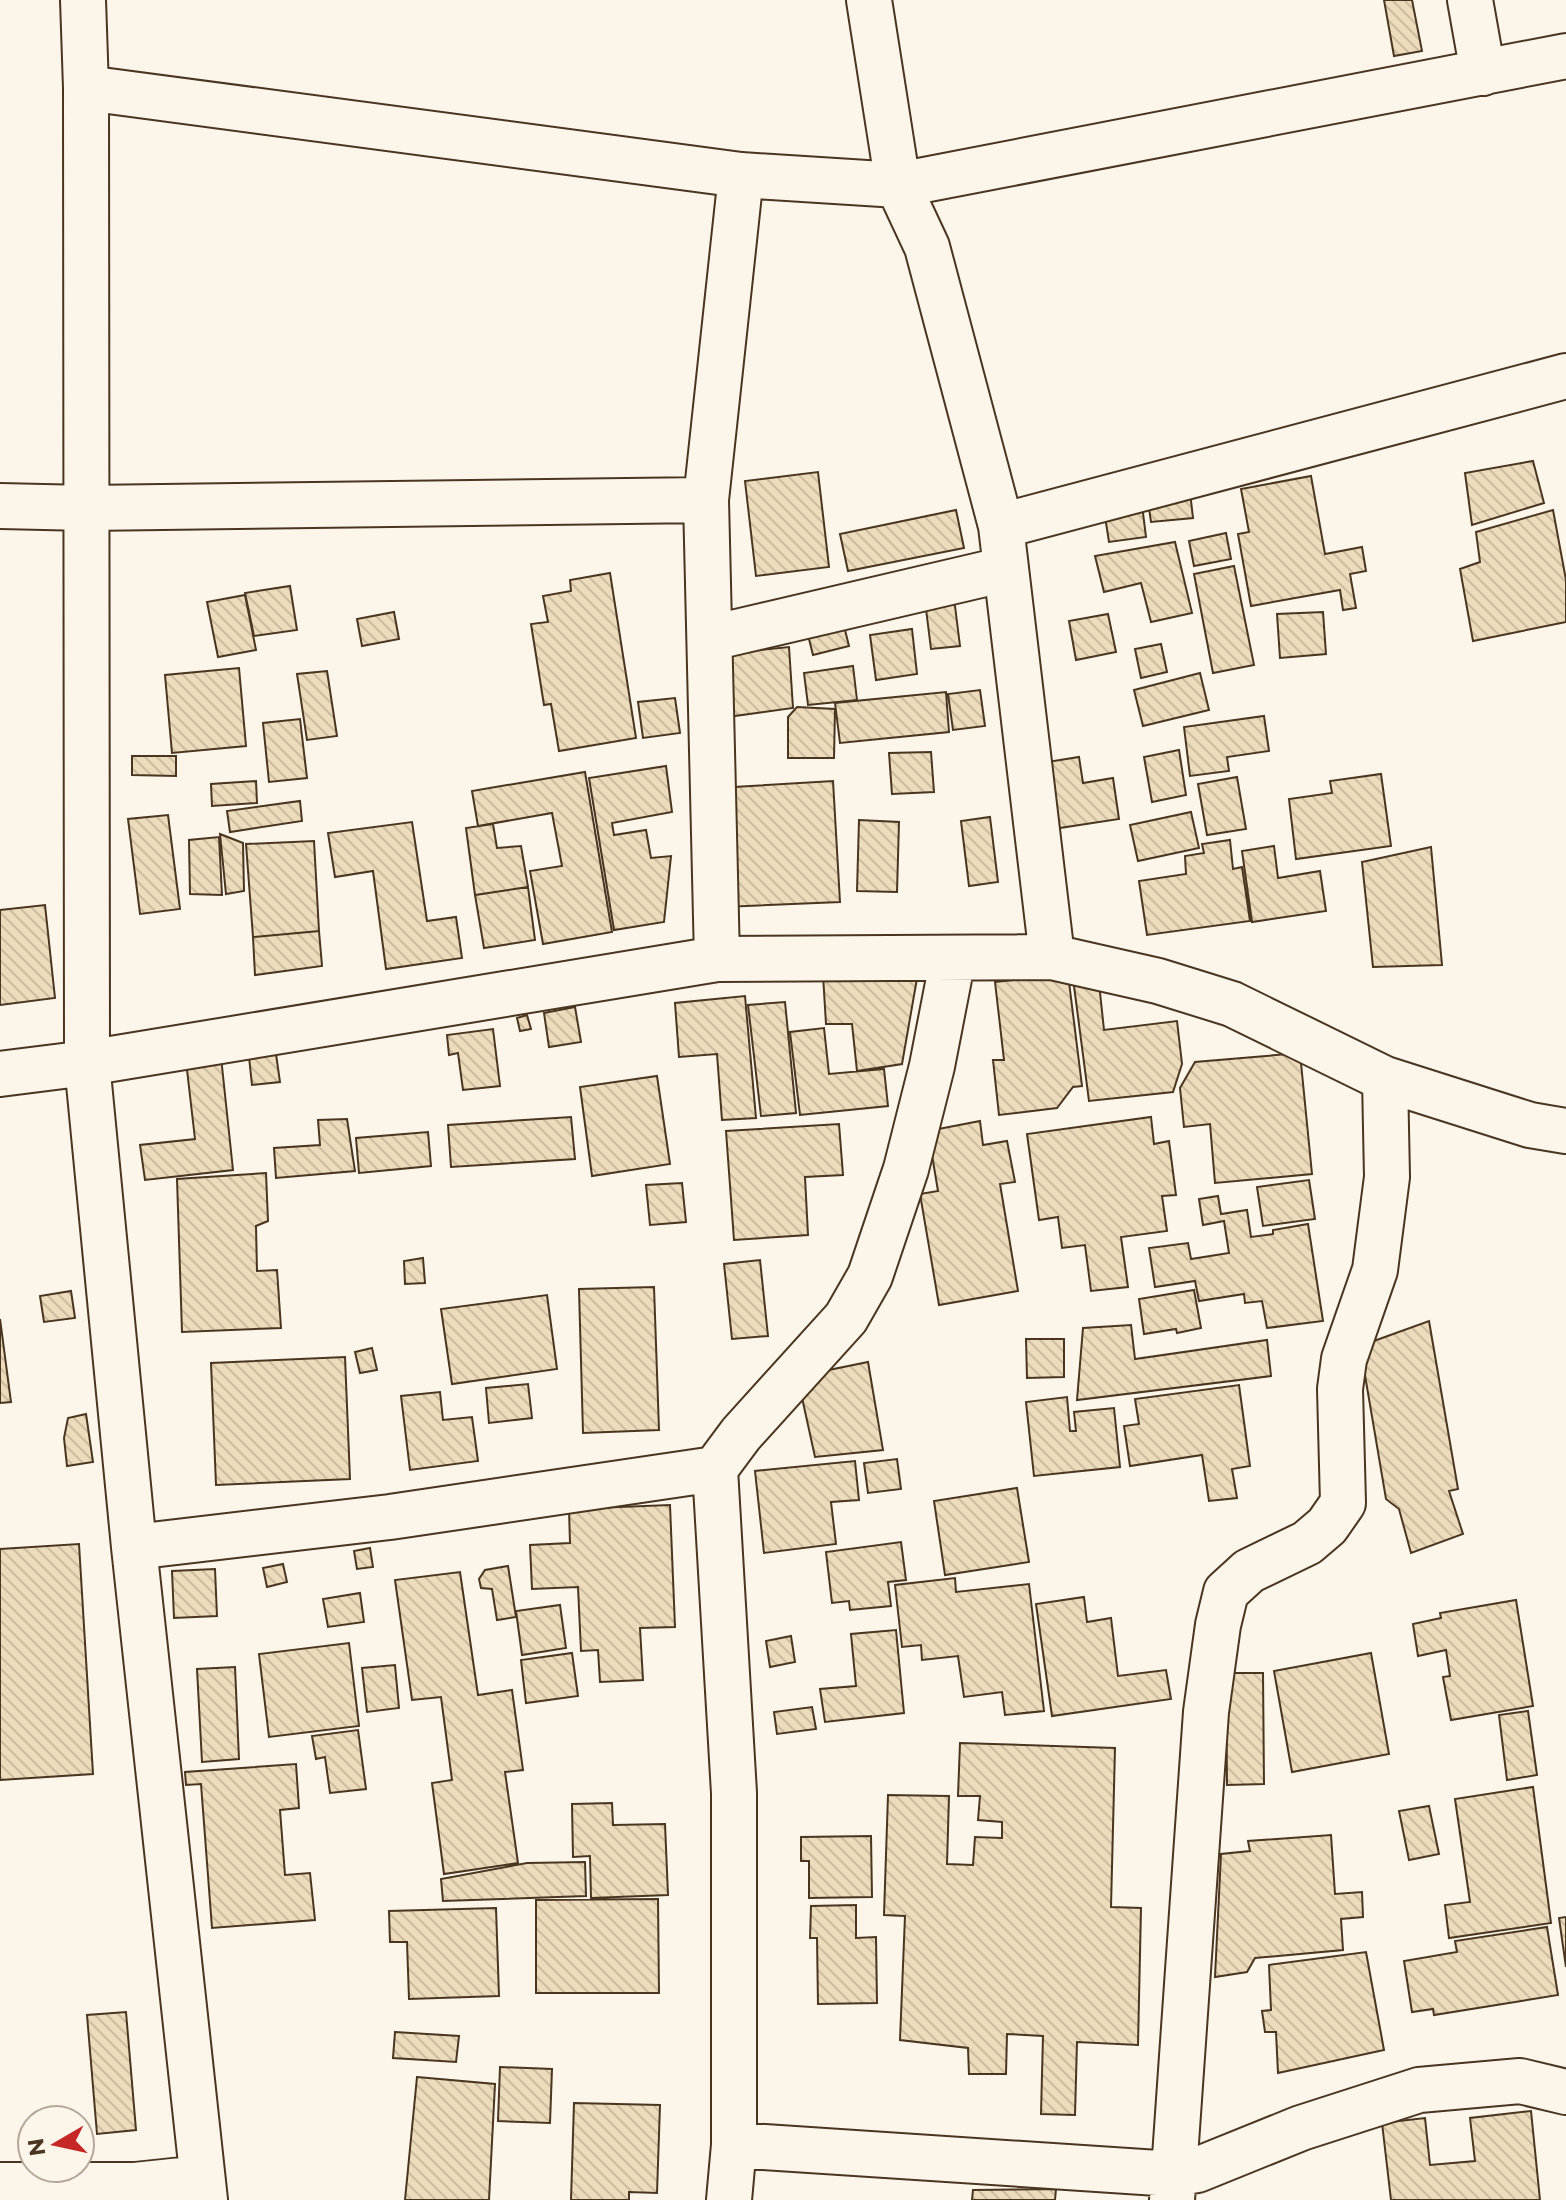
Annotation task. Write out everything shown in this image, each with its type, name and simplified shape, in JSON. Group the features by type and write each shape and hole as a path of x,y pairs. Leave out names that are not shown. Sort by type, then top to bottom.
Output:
{"street":[{"path":"0,2185 135,2185 203,2189 134,1547 87,1063 86,88 83,0"},
{"path":"869,0 898,185 927,247 1001,526 1052,957"},
{"path":"1470,0 1483,73"},
{"path":"86,88 741,175 898,185 1566,56"},
{"path":"717,959 706,500 741,175"},
{"path":"1001,526 1566,376"},
{"path":"0,506 87,508 706,500"},
{"path":"711,638 1006,569"},
{"path":"0,1074 87,1063 717,959 1052,957 1158,981 1232,1004 1385,1079 1530,1125 1566,1131"},
{"path":"729,2200 734,2145 734,1793 715,1469 741,1434 846,1318 870,1276 910,1154 932,1066 953,958"},
{"path":"1172,2187 1206,1712 1218,1625 1226,1592 1249,1571 1307,1543 1327,1526 1343,1503 1340,1389 1344,1359 1375,1270 1387,1177 1385,1079"},
{"path":"134,1547 390,1517 715,1469"},
{"path":"734,2145 1172,2187 1197,2170 1301,2128 1419,2090 1520,2081 1566,2092"}],"building":[{"path":"1384,0 1412,0 1422,51 1394,56"},
{"path":"1533,461 1544,503 1472,525 1465,473"},
{"path":"818,472 829,567 756,576 745,481"},
{"path":"1311,476 1325,554 1362,547 1366,571 1350,574 1356,608 1343,610 1340,590 1251,606 1238,534 1249,532 1241,489"},
{"path":"1190,492 1193,518 1151,522 1148,501"},
{"path":"1142,505 1146,537 1109,542 1104,510"},
{"path":"956,510 964,548 848,571 840,534"},
{"path":"1553,510 1566,580 1566,622 1473,641 1460,569 1480,562 1476,532"},
{"path":"1226,533 1231,559 1194,566 1189,541"},
{"path":"1175,542 1192,613 1151,622 1141,583 1104,592 1095,556"},
{"path":"1234,566 1254,665 1213,673 1194,574"},
{"path":"610,573 636,738 559,751 551,704 544,705 531,624 548,622 543,596 571,591 570,580"},
{"path":"290,586 297,630 254,636 245,593"},
{"path":"953,590 960,646 931,649 924,593"},
{"path":"245,595 256,650 218,657 207,602"},
{"path":"394,612 399,639 362,646 357,619"},
{"path":"1323,612 1326,654 1280,658 1277,614"},
{"path":"841,614 849,646 813,655 805,623"},
{"path":"1108,614 1116,652 1076,660 1069,621"},
{"path":"912,629 917,674 876,680 870,635"},
{"path":"1161,644 1167,672 1141,678 1135,649"},
{"path":"789,647 793,708 727,717 721,654"},
{"path":"853,666 857,700 808,705 804,673"},
{"path":"239,668 246,746 172,753 165,675"},
{"path":"327,671 337,736 307,740 297,674"},
{"path":"1200,673 1209,710 1143,726 1134,690"},
{"path":"980,690 985,726 953,730 948,694"},
{"path":"946,692 949,732 840,743 835,703"},
{"path":"675,698 680,733 643,738 638,702"},
{"path":"797,707 835,709 834,758 788,758 788,717"},
{"path":"1264,716 1269,751 1227,757 1229,771 1190,776 1184,727"},
{"path":"300,719 307,778 269,782 263,723"},
{"path":"1179,750 1186,795 1152,802 1144,757"},
{"path":"931,752 934,792 892,794 889,753"},
{"path":"132,756 176,756 176,776 132,775"},
{"path":"1079,757 1083,783 1113,778 1119,819 1053,829 1041,763"},
{"path":"666,766 672,812 612,823 614,835 646,830 651,858 671,856 664,922 614,930 589,778"},
{"path":"585,772 612,932 543,944 530,871 562,866 552,813 478,826 472,791"},
{"path":"1381,774 1391,846 1296,859 1289,799 1332,793 1330,781"},
{"path":"1237,777 1246,829 1207,835 1198,784"},
{"path":"256,781 257,803 212,806 211,784"},
{"path":"833,781 840,902 723,907 717,788"},
{"path":"300,801 302,821 230,832 227,811"},
{"path":"1191,812 1199,848 1138,861 1130,825"},
{"path":"168,815 180,909 140,914 128,819"},
{"path":"990,817 998,882 969,886 961,821"},
{"path":"859,820 899,822 897,892 857,891"},
{"path":"412,822 427,921 456,917 462,958 386,969 373,871 335,877 328,833"},
{"path":"493,824 497,848 521,846 528,887 475,895 466,828"},
{"path":"220,834 243,843 244,891 226,894"},
{"path":"219,837 222,895 190,894 189,840"},
{"path":"1230,840 1233,869 1242,867 1250,921 1147,935 1139,881 1186,874 1185,856 1204,853 1202,844"},
{"path":"314,841 319,931 253,937 246,844"},
{"path":"1274,846 1278,878 1320,871 1326,911 1252,922 1242,851"},
{"path":"1431,847 1442,965 1373,967 1362,862"},
{"path":"528,887 535,940 484,948 475,895"},
{"path":"45,905 55,998 0,1005 0,910"},
{"path":"319,931 322,966 255,975 253,937"},
{"path":"919,967 902,1064 857,1071 852,1024 826,1024 823,975"},
{"path":"1068,974 1082,1086 1073,1087 1057,1108 999,1115 993,1060 1004,1060 995,982"},
{"path":"1099,983 1104,1030 1177,1021 1182,1064 1173,1092 1089,1101 1074,986"},
{"path":"745,996 756,1118 722,1120 717,1054 679,1057 675,1003"},
{"path":"785,1002 796,1113 761,1116 748,1005"},
{"path":"575,1007 581,1042 549,1047 544,1013"},
{"path":"527,1015 531,1029 520,1031 517,1018"},
{"path":"824,1028 829,1074 884,1069 888,1106 800,1115 790,1032"},
{"path":"493,1029 500,1086 463,1090 458,1053 449,1055 447,1035"},
{"path":"1300,1053 1312,1174 1215,1183 1210,1124 1184,1127 1180,1088 1195,1062"},
{"path":"276,1054 280,1082 252,1085 249,1057"},
{"path":"221,1057 233,1170 145,1180 140,1145 195,1139 186,1061"},
{"path":"657,1076 670,1164 592,1176 580,1087"},
{"path":"571,1117 575,1159 451,1167 448,1125"},
{"path":"1151,1117 1154,1144 1169,1141 1176,1195 1162,1196 1167,1231 1121,1237 1128,1287 1091,1291 1085,1245 1062,1248 1058,1217 1039,1220 1027,1134"},
{"path":"347,1119 355,1171 276,1178 274,1148 320,1145 318,1120"},
{"path":"980,1121 983,1145 1007,1141 1015,1182 1000,1184 1018,1291 939,1305 920,1194 938,1191 928,1131"},
{"path":"839,1124 843,1175 805,1177 808,1235 734,1240 726,1131"},
{"path":"428,1132 431,1166 359,1173 356,1138"},
{"path":"266,1173 268,1221 256,1226 257,1271 277,1270 281,1328 182,1332 177,1179"},
{"path":"1309,1180 1315,1219 1263,1226 1257,1187"},
{"path":"682,1183 686,1222 650,1225 646,1185"},
{"path":"1218,1196 1221,1214 1247,1210 1251,1237 1308,1224 1323,1321 1267,1328 1262,1301 1245,1303 1244,1294 1199,1301 1195,1281 1155,1287 1149,1248 1188,1243 1191,1259 1229,1253 1224,1221 1203,1225 1199,1199"},
{"path":"423,1258 425,1283 405,1284 404,1261"},
{"path":"760,1260 768,1336 732,1339 724,1264"},
{"path":"654,1287 659,1430 583,1433 579,1289"},
{"path":"1194,1290 1201,1328 1177,1333 1176,1329 1144,1334 1139,1299"},
{"path":"71,1291 75,1318 44,1322 40,1296"},
{"path":"547,1295 557,1369 452,1384 441,1309"},
{"path":"0,1319 11,1402 0,1403"},
{"path":"1429,1321 1458,1489 1449,1491 1463,1534 1411,1553 1399,1509 1386,1499 1360,1346"},
{"path":"1131,1325 1135,1359 1267,1340 1271,1376 1077,1400 1083,1328"},
{"path":"1026,1339 1064,1339 1064,1377 1027,1378"},
{"path":"372,1348 377,1370 360,1373 355,1352"},
{"path":"345,1357 350,1479 216,1485 211,1363"},
{"path":"868,1362 883,1450 815,1457 801,1393 824,1371"},
{"path":"528,1384 532,1418 489,1423 486,1388"},
{"path":"1239,1385 1250,1466 1232,1469 1237,1498 1209,1501 1202,1455 1130,1466 1124,1426 1139,1424 1135,1399"},
{"path":"440,1392 443,1420 472,1417 478,1461 410,1470 401,1396"},
{"path":"1067,1397 1070,1431 1076,1431 1074,1412 1114,1408 1120,1467 1034,1476 1026,1402"},
{"path":"86,1414 93,1462 67,1466 64,1438 68,1418"},
{"path":"897,1459 901,1489 868,1493 864,1463"},
{"path":"855,1461 859,1500 831,1502 836,1544 764,1553 755,1471"},
{"path":"1017,1488 1029,1562 945,1575 934,1501"},
{"path":"670,1505 675,1627 640,1628 643,1680 600,1682 598,1650 581,1651 578,1587 532,1589 530,1545 570,1543 569,1509"},
{"path":"901,1542 906,1580 888,1582 891,1606 850,1610 849,1601 832,1603 826,1552"},
{"path":"79,1544 93,1774 0,1780 0,1549"},
{"path":"370,1548 373,1567 357,1569 354,1551"},
{"path":"283,1564 287,1582 267,1587 263,1568"},
{"path":"508,1566 516,1617 497,1620 492,1589 481,1588 479,1579 485,1570"},
{"path":"215,1569 217,1616 174,1618 172,1571"},
{"path":"460,1572 478,1695 512,1690 523,1770 505,1772 518,1863 444,1874 432,1783 452,1780 441,1697 412,1700 395,1580"},
{"path":"955,1578 956,1592 1029,1584 1044,1711 1005,1715 1002,1692 964,1697 958,1656 922,1660 921,1645 902,1647 895,1585"},
{"path":"360,1593 364,1622 328,1627 323,1599"},
{"path":"1084,1597 1087,1622 1111,1618 1118,1676 1166,1670 1171,1699 1052,1716 1036,1604"},
{"path":"1516,1600 1533,1706 1451,1720 1443,1677 1450,1676 1446,1650 1418,1656 1413,1624 1441,1618 1440,1613"},
{"path":"560,1605 566,1648 522,1655 516,1611"},
{"path":"896,1630 904,1713 825,1722 820,1689 856,1686 851,1634"},
{"path":"791,1636 795,1662 770,1667 766,1641"},
{"path":"349,1643 359,1726 269,1737 259,1654"},
{"path":"572,1653 578,1696 526,1703 521,1660"},
{"path":"1371,1653 1389,1754 1292,1772 1274,1671"},
{"path":"395,1665 399,1708 367,1712 362,1668"},
{"path":"235,1667 239,1759 202,1762 197,1669"},
{"path":"1226,1673 1263,1673 1264,1784 1227,1785"},
{"path":"812,1707 816,1729 777,1734 774,1712"},
{"path":"1528,1711 1537,1775 1507,1780 1499,1715"},
{"path":"358,1730 366,1789 330,1793 325,1757 316,1759 312,1736"},
{"path":"960,1743 1115,1748 1111,1907 1141,1908 1138,2045 1077,2042 1075,2115 1041,2114 1043,2036 1007,2034 1006,2074 969,2074 968,2048 900,2040 905,1916 884,1915 888,1795 949,1796 947,1864 973,1865 975,1837 1002,1838 1002,1822 978,1820 980,1796 958,1796"},
{"path":"296,1764 299,1808 280,1810 285,1875 310,1873 315,1920 212,1928 201,1784 186,1785 185,1772"},
{"path":"1533,1787 1551,1923 1449,1938 1445,1905 1470,1902 1455,1799"},
{"path":"612,1803 613,1825 665,1824 668,1895 591,1898 590,1856 573,1857 572,1804"},
{"path":"1429,1806 1439,1854 1409,1860 1399,1811"},
{"path":"1331,1835 1335,1894 1362,1892 1363,1917 1341,1919 1343,1950 1255,1958 1247,1972 1215,1977 1221,1854 1250,1851 1248,1841"},
{"path":"871,1836 872,1897 809,1898 809,1861 801,1861 801,1837"},
{"path":"585,1862 586,1896 443,1901 441,1879 527,1863"},
{"path":"658,1899 659,1993 536,1993 536,1900"},
{"path":"856,1905 856,1938 876,1937 877,2003 818,2004 817,1938 810,1938 811,1906"},
{"path":"496,1908 499,1996 409,1999 407,1942 390,1942 389,1911"},
{"path":"1566,1917 1566,1967 1559,1918"},
{"path":"1547,1927 1558,1995 1434,2015 1433,2009 1412,2012 1404,1961 1457,1952 1455,1941"},
{"path":"1366,1952 1384,2050 1278,2073 1276,2032 1265,2032 1262,2011 1271,2010 1269,1965"},
{"path":"126,2012 136,2130 97,2134 87,2015"},
{"path":"395,2032 459,2036 456,2062 393,2058"},
{"path":"500,2067 552,2069 550,2123 498,2121"},
{"path":"417,2077 495,2084 489,2200 405,2200"},
{"path":"574,2103 660,2105 657,2193 629,2192 629,2200 571,2200"},
{"path":"1531,2111 1540,2200 1391,2200 1382,2123 1425,2118 1430,2165 1475,2161 1470,2118"},
{"path":"1056,2189 1055,2200 972,2200 973,2190"}]}
